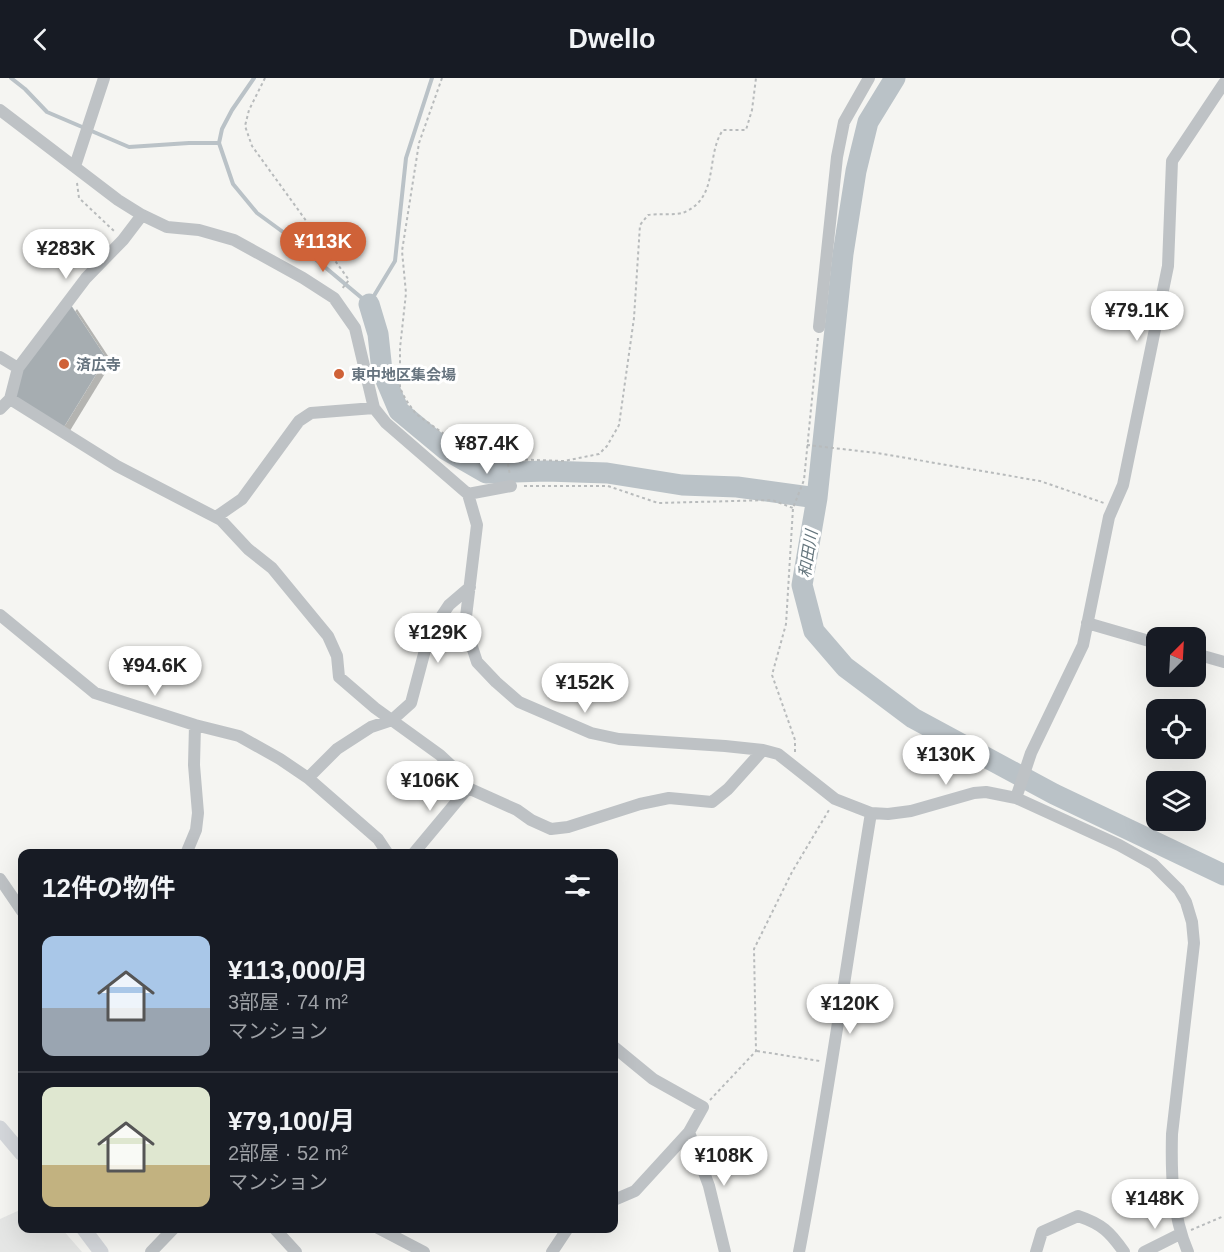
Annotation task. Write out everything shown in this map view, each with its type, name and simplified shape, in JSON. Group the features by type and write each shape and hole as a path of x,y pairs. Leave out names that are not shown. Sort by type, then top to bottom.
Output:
{"main road":[{"path":"0,1128 18,1149"},
{"path":"87,1233 101,1252"}],"street":[{"path":"75,166 104,78"},
{"path":"819,327 839,145 844,122 869,78"},
{"path":"1018,794 1031,753 1083,645 1109,517 1123,485 1168,267 1172,161 1224,83"},
{"path":"0,110 118,200 142,215 167,227 199,230 234,240 334,298 355,328 374,408 386,423 468,494 477,525 465,625 477,662 519,702 591,733 619,739 763,750 778,754 835,799 871,813 888,814 911,811 974,793 1018,794 1153,864 1179,890 1186,902 1192,922 1194,943 1171,1152 1174,1207 1180,1234 1188,1252"},
{"path":"0,409 10,399 18,369 86,278 123,240 142,215"},
{"path":"0,357 18,369"},
{"path":"10,399 117,466 216,517 248,549 272,568 328,636 338,656 339,677 440,755 457,771 468,788 517,810 531,820 551,829 568,827 640,804 669,798 712,802 728,789 763,750"},
{"path":"216,517 242,499 299,421 311,413 374,408"},
{"path":"468,494 511,486"},
{"path":"308,778 337,749 371,727 392,720 411,703 429,635 449,605 470,587"},
{"path":"0,615 95,693 195,725 239,736 280,759 308,778 378,839 385,849"},
{"path":"1087,623 1146,640"},
{"path":"1206,657 1224,662"},
{"path":"188,849 196,830 198,813 194,765 195,725"},
{"path":"416,849 468,788"},
{"path":"798,1252 818,1153 871,813"},
{"path":"0,879 18,905"},
{"path":"618,1050 654,1078 703,1107 689,1132 635,1191 618,1198"},
{"path":"689,1132 709,1186 725,1252"},
{"path":"1036,1252 1042,1232 1078,1216 1097,1222 1116,1240 1124,1252"},
{"path":"151,1252 169,1233"},
{"path":"279,1233 296,1252"},
{"path":"388,1233 424,1252"},
{"path":"552,1252 565,1233"},
{"path":"1144,1252 1180,1234"}],"path":[{"path":"265,78 249,110 245,126 252,146 349,280 334,298"},
{"path":"442,78 419,143 402,251 406,293 400,348 400,388 416,414 478,457 564,460 599,454 607,446 619,425 634,318 640,225 648,215 683,213 702,198 710,183 718,137 723,130 746,130 752,110 756,78"},
{"path":"75,166 79,198 123,240"},
{"path":"795,767 795,740 772,675 786,624 793,508 804,480 819,327"},
{"path":"807,445 888,455 1040,481 1114,506"},
{"path":"507,459 511,486 608,486 658,503 772,500 793,508"},
{"path":"703,1107 756,1051 754,950 792,872 835,799"},
{"path":"756,1051 831,1062"},
{"path":"1180,1234 1224,1216"}],"shaded area":[{"path":"18,1211 18,1233 65,1233 82,1252 0,1252 0,1219"}],"building":[{"name":"済広寺","path":"71,305 106,358 62,430 14,396 21,370"}],"waterway":[{"path":"11,78 47,112 129,147 219,143"},
{"path":"254,78 232,110 222,129 219,143 233,184 257,213 369,304 395,261 406,158 432,78"},
{"name":"和田川","path":"895,78 868,122 856,171 843,254 817,498 802,585 814,631 845,667 913,718 1054,794 1224,875"},
{"path":"369,304 378,334 382,371 399,411 446,450 486,473 546,471 607,473 682,485 737,487 817,498"}],"place":[{"name":"済広寺","path":"64,364"},
{"name":"東中地区集会場","path":"339,374"}]}
